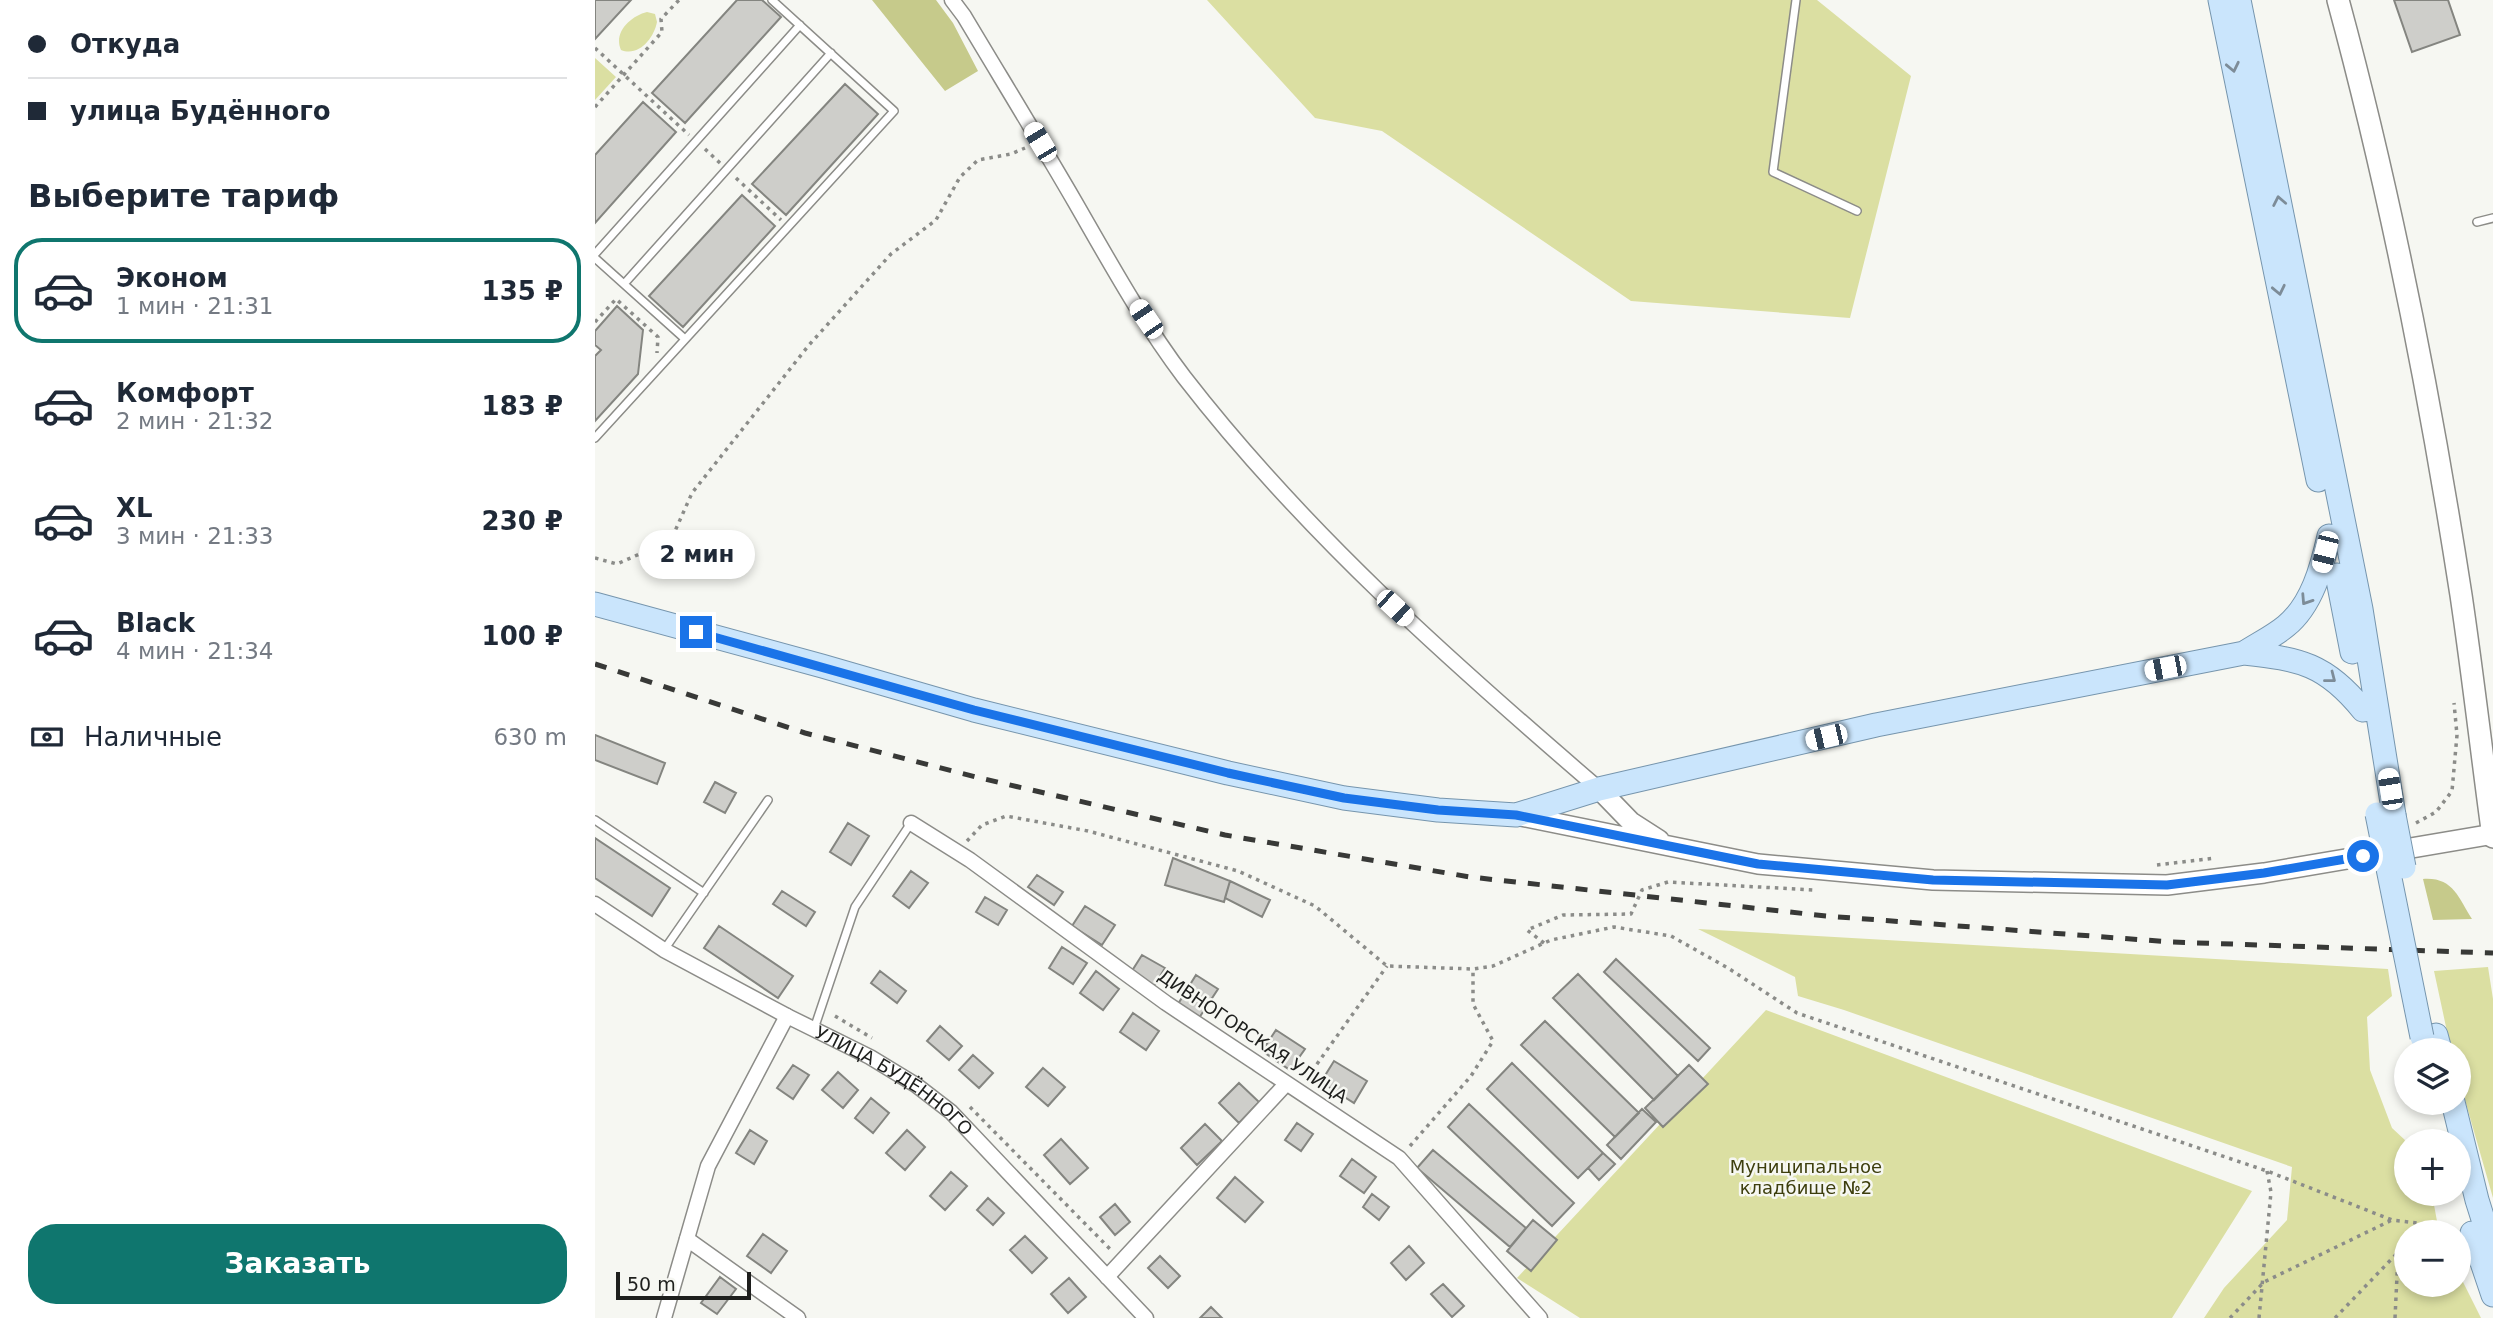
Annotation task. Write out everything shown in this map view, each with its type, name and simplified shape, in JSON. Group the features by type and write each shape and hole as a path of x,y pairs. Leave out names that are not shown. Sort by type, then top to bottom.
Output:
{"main road":[{"path":"2220,0 2337,534 2361,609 2430,1038"},
{"path":"2239,0 2337,534 2363,710 2393,818"},
{"path":"2338,0 2365,101 2432,419 2489,777 2493,835"},
{"path":"2244,653 2288,624 2309,597 2337,534"},
{"path":"595,604 974,710 1228,773 1344,798 1438,810 1516,815 1599,789 1876,725 2244,653 2284,657 2316,667 2348,691 2363,710"},
{"path":"2456,1115 2477,1200 2493,1251"},
{"path":"2465,1206 2493,1295"}],"street":[{"path":"952,0 1133,300 1184,376 1255,460 1317,529 1469,678 1599,789 1631,822 1671,848"},
{"path":"1516,815 1758,864 1933,880 2167,885 2264,873 2493,835"},
{"name":"ДИВНОГОРСКАЯ УЛИЦА","path":"911,823 957,852 1167,1003 1399,1158 1540,1318"},
{"name":"УЛИЦА БУДЁННОГО","path":"595,904 664,950 870,1057 916,1085 951,1112 1146,1318"},
{"path":"664,1318 708,1166 787,1016"},
{"path":"1107,1277 1292,1086"},
{"path":"687,1238 797,1318"}],"lane":[{"path":"595,438 894,111 772,0"},
{"path":"1796,0 1773,172 1857,211"},
{"path":"685,340 595,256 800,25"},
{"path":"624,284 831,53"},
{"path":"2477,222 2493,218"},
{"path":"595,273 603,265"},
{"path":"664,950 768,800"},
{"path":"595,820 704,893"},
{"path":"814,1029 855,907 911,823"}],"path":[{"path":"595,107 662,32 661,19 679,0"},
{"path":"595,558 617,564 671,540 692,493 801,355 891,254 936,220 960,177 978,160 1011,155 1040,142"},
{"path":"595,322 617,299 659,337 656,372"},
{"path":"2393,818 2421,822 2436,812 2452,791 2457,735 2453,703"},
{"path":"957,852 982,825 1006,816 1088,831 1238,871 1315,906 1387,966 1473,969 1493,966 1544,943 1614,927 1671,936 1728,968 1797,1013 2267,1171 2392,1220"},
{"path":"2146,866 2222,858"},
{"path":"1544,943 1527,930 1563,915 1631,914 1642,890 1668,882 1814,890"},
{"path":"1292,1086 1387,966"},
{"path":"1399,1158 1471,1076 1493,1041 1473,1004 1473,969"},
{"path":"2259,1318 2271,1192 2267,1171"},
{"path":"2230,1318 2264,1282 2392,1220"},
{"path":"2335,1318 2394,1256"},
{"path":"2395,1318 2396,1297"}],"green space":[{"path":"872,0 936,0 953,23 978,71 945,91"},
{"path":"1207,0 1817,0 1911,76 1850,318 1631,301 1382,131 1315,118"},
{"path":"647,12 655,14 657,22 649,40 634,51 621,50 621,31 635,17"},
{"path":"595,58 616,77 595,100"},
{"path":"2423,879 2433,879 2448,885 2472,919 2433,920"},
{"path":"1698,929 2388,969 2392,996 2367,1017 2370,1070 2394,1130 2394,1206 2434,1206 2437,1220 2394,1220 2394,1297 2470,1297 2481,1318 2204,1318 2224,1288 2287,1220 2292,1167 1798,996 1795,977"},
{"path":"2488,967 2493,999 2493,1198 2469,1115 2471,1038 2448,1038 2434,971"},
{"name":"Муниципальное кладбище №2","path":"1766,1010 2252,1191 2172,1318 1580,1318 1517,1278"}],"building":[{"path":"595,0 631,0 595,39"},
{"path":"737,0 762,0 781,17 685,123 652,93"},
{"path":"2394,0 2448,0 2460,35 2412,52"},
{"path":"845,84 878,114 786,215 752,184"},
{"path":"643,102 676,132 595,223 595,155"},
{"path":"742,195 775,226 683,327 649,296"},
{"path":"617,306 643,330 638,374 595,421 595,356 601,350 595,345 595,331"},
{"path":"595,735 665,763 657,784 595,760"},
{"path":"715,782 736,793 725,813 704,802"},
{"path":"848,823 869,836 851,865 830,852"},
{"path":"595,838 670,888 652,916 595,878"},
{"path":"1173,858 1230,881 1224,902 1165,885"},
{"path":"911,871 928,883 909,908 893,896"},
{"path":"1037,875 1063,892 1054,905 1028,887"},
{"path":"1230,881 1270,900 1262,917 1225,898"},
{"path":"782,891 815,912 806,926 773,904"},
{"path":"985,897 1007,910 998,925 976,912"},
{"path":"1085,906 1115,925 1102,945 1072,926"},
{"path":"719,926 793,976 778,998 704,948"},
{"path":"1062,947 1087,963 1073,984 1049,968"},
{"path":"1142,955 1165,968 1153,988 1130,974"},
{"path":"1616,959 1710,1048 1698,1061 1604,972"},
{"path":"880,971 906,991 897,1003 871,983"},
{"path":"1096,971 1119,989 1103,1010 1080,993"},
{"path":"1578,974 1678,1076 1654,1100 1553,998"},
{"path":"1196,975 1218,989 1199,1018 1178,1004"},
{"path":"1133,1013 1159,1031 1146,1050 1120,1032"},
{"path":"1545,1021 1639,1113 1615,1137 1521,1045"},
{"path":"940,1026 962,1046 949,1060 927,1041"},
{"path":"1276,1030 1305,1049 1290,1070 1262,1051"},
{"path":"973,1055 993,1073 979,1088 959,1070"},
{"path":"1334,1061 1367,1081 1354,1103 1321,1082"},
{"path":"1512,1063 1603,1153 1578,1178 1487,1089"},
{"path":"793,1065 809,1075 793,1099 777,1088"},
{"path":"1689,1065 1708,1084 1663,1127 1645,1108"},
{"path":"1043,1068 1065,1087 1048,1106 1026,1087"},
{"path":"838,1072 858,1090 843,1108 822,1090"},
{"path":"1239,1083 1259,1102 1239,1123 1219,1103"},
{"path":"871,1098 889,1113 873,1133 855,1118"},
{"path":"1469,1104 1574,1203 1552,1226 1448,1127"},
{"path":"1642,1109 1656,1122 1621,1159 1607,1145"},
{"path":"1297,1123 1313,1134 1301,1151 1285,1140"},
{"path":"1205,1124 1222,1141 1197,1165 1181,1148"},
{"path":"750,1130 767,1141 754,1164 736,1153"},
{"path":"907,1130 925,1147 905,1170 886,1153"},
{"path":"1061,1139 1088,1168 1070,1184 1044,1155"},
{"path":"1433,1150 1526,1228 1510,1247 1417,1168"},
{"path":"1603,1153 1615,1164 1599,1180 1588,1168"},
{"path":"1352,1159 1376,1177 1364,1193 1340,1176"},
{"path":"951,1172 967,1186 945,1210 930,1196"},
{"path":"1235,1177 1263,1202 1245,1222 1217,1198"},
{"path":"1372,1194 1389,1207 1379,1220 1363,1207"},
{"path":"988,1198 1004,1213 993,1225 977,1210"},
{"path":"1115,1204 1130,1222 1115,1235 1100,1217"},
{"path":"1533,1220 1557,1240 1531,1271 1507,1251"},
{"path":"763,1234 787,1251 771,1273 747,1256"},
{"path":"1025,1236 1047,1258 1032,1273 1010,1250"},
{"path":"1409,1246 1424,1263 1406,1280 1391,1263"},
{"path":"1160,1256 1180,1276 1168,1288 1148,1268"},
{"path":"720,1277 736,1289 717,1314 701,1303"},
{"path":"1069,1278 1086,1297 1068,1313 1051,1294"},
{"path":"1443,1284 1464,1306 1452,1317 1431,1294"},
{"path":"1211,1307 1222,1318 1200,1318"}],"railway":[{"path":"595,664 805,733 980,778 1225,835 1470,877 1826,916 2171,942 2493,953"}],"route":[{"path":"696,632 974,710 1228,773 1344,798 1438,810 1516,815 1758,864 1933,880 2167,885 2264,873 2363,856"}]}
